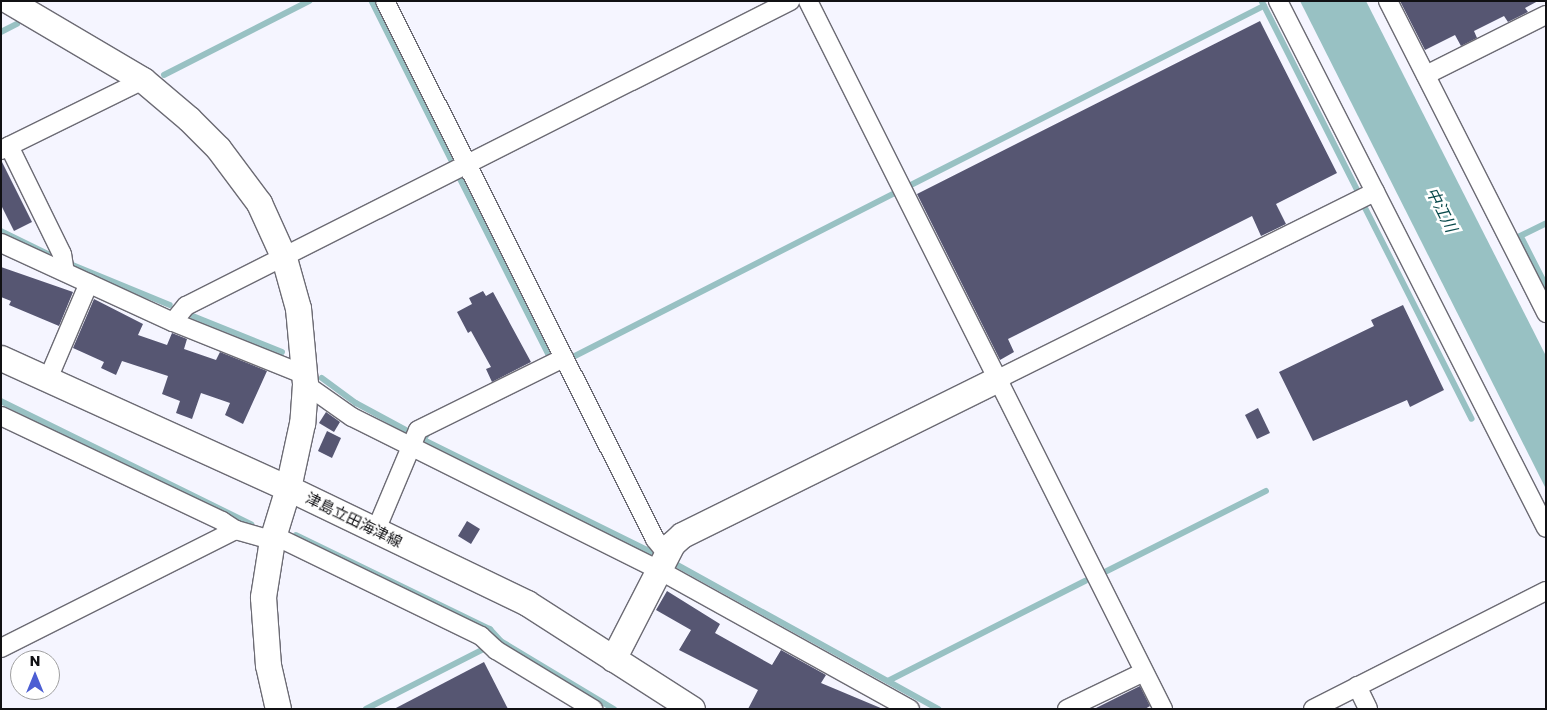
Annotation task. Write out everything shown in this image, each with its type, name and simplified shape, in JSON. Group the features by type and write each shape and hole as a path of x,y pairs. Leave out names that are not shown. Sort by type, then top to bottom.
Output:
{"street":[{"path":"9,1 143,80 218,148 259,203 284,258 298,308 305,380 302,423 288,488 272,537 262,597 268,665 278,709"},
{"path":"385,1 655,539 663,562"},
{"path":"174,322 186,306 467,166 790,1"},
{"path":"808,1 1163,709"},
{"path":"1278,1 1546,528"},
{"path":"1388,1 1546,313"},
{"path":"1426,75 1546,15"},
{"path":"65,272 62,254 5,148 143,80"},
{"path":"613,659 663,562 682,535 1375,192"},
{"path":"1,243 305,380 352,417 411,447 663,562 905,708"},
{"path":"48,379 89,283"},
{"name":"津島立田海津線","path":"1,358 288,488 527,603 692,709"},
{"path":"376,530 418,430 564,358"},
{"path":"1,416 222,521 236,530 272,537 481,636 496,650 593,709"},
{"path":"1,648 236,530"},
{"path":"1313,709 1546,591"},
{"path":"1067,709 1144,672"},
{"path":"1358,686 1368,709"}],"water":[{"name":"中江川","path":"1300,1 1366,1 1546,356 1546,489"}],"building":[{"path":"1400,1 1538,1 1525,8 1528,12 1508,22 1504,16 1474,31 1477,38 1461,46 1455,35 1425,50"},
{"path":"1260,21 1337,173 1276,204 1286,224 1261,236 1252,216 1008,339 1014,352 1000,360 917,194"},
{"path":"1,160 32,222 14,231 1,205"},
{"path":"1,267 73,292 59,326 9,305 11,301 1,297"},
{"path":"483,291 486,296 493,292 531,362 492,382 486,369 491,367 471,331 468,333 457,312 472,304 469,298"},
{"path":"94,299 143,324 138,335 167,345 172,333 187,339 184,349 216,360 220,352 267,371 243,424 225,415 230,403 201,393 192,419 176,413 180,401 162,394 168,376 122,361 116,375 101,368 104,362 73,348"},
{"path":"1403,305 1444,390 1410,407 1407,400 1313,441 1279,372 1374,326 1371,320"},
{"path":"1258,408 1270,433 1257,439 1245,415"},
{"path":"326,412 340,422 334,432 319,423"},
{"path":"327,431 341,438 332,458 318,451"},
{"path":"467,521 480,529 471,544 458,536"},
{"path":"667,591 720,624 715,633 772,665 781,650 826,675 821,683 883,709 748,709 758,690 679,650 691,630 656,610"},
{"path":"484,662 508,709 394,709"},
{"path":"1140,686 1150,706 1145,709 1094,709"}],"waterway":[{"path":"164,75 309,1"},
{"path":"372,1 452,161"},
{"path":"1262,1 1358,191"},
{"path":"909,186 1264,6"},
{"path":"1,32 17,24"},
{"path":"460,178 550,357"},
{"path":"573,357 895,193"},
{"path":"1365,207 1472,419"},
{"path":"1546,224 1521,236 1546,285"},
{"path":"1,231 56,258"},
{"path":"68,263 170,305"},
{"path":"193,316 282,352"},
{"path":"322,378 356,403 410,432"},
{"path":"1,401 251,524"},
{"path":"429,432 424,440 652,552"},
{"path":"1105,572 1266,491"},
{"path":"296,535 490,629 501,641 614,709"},
{"path":"674,563 938,709"},
{"path":"888,681 1085,581"},
{"path":"366,709 484,649"}]}
